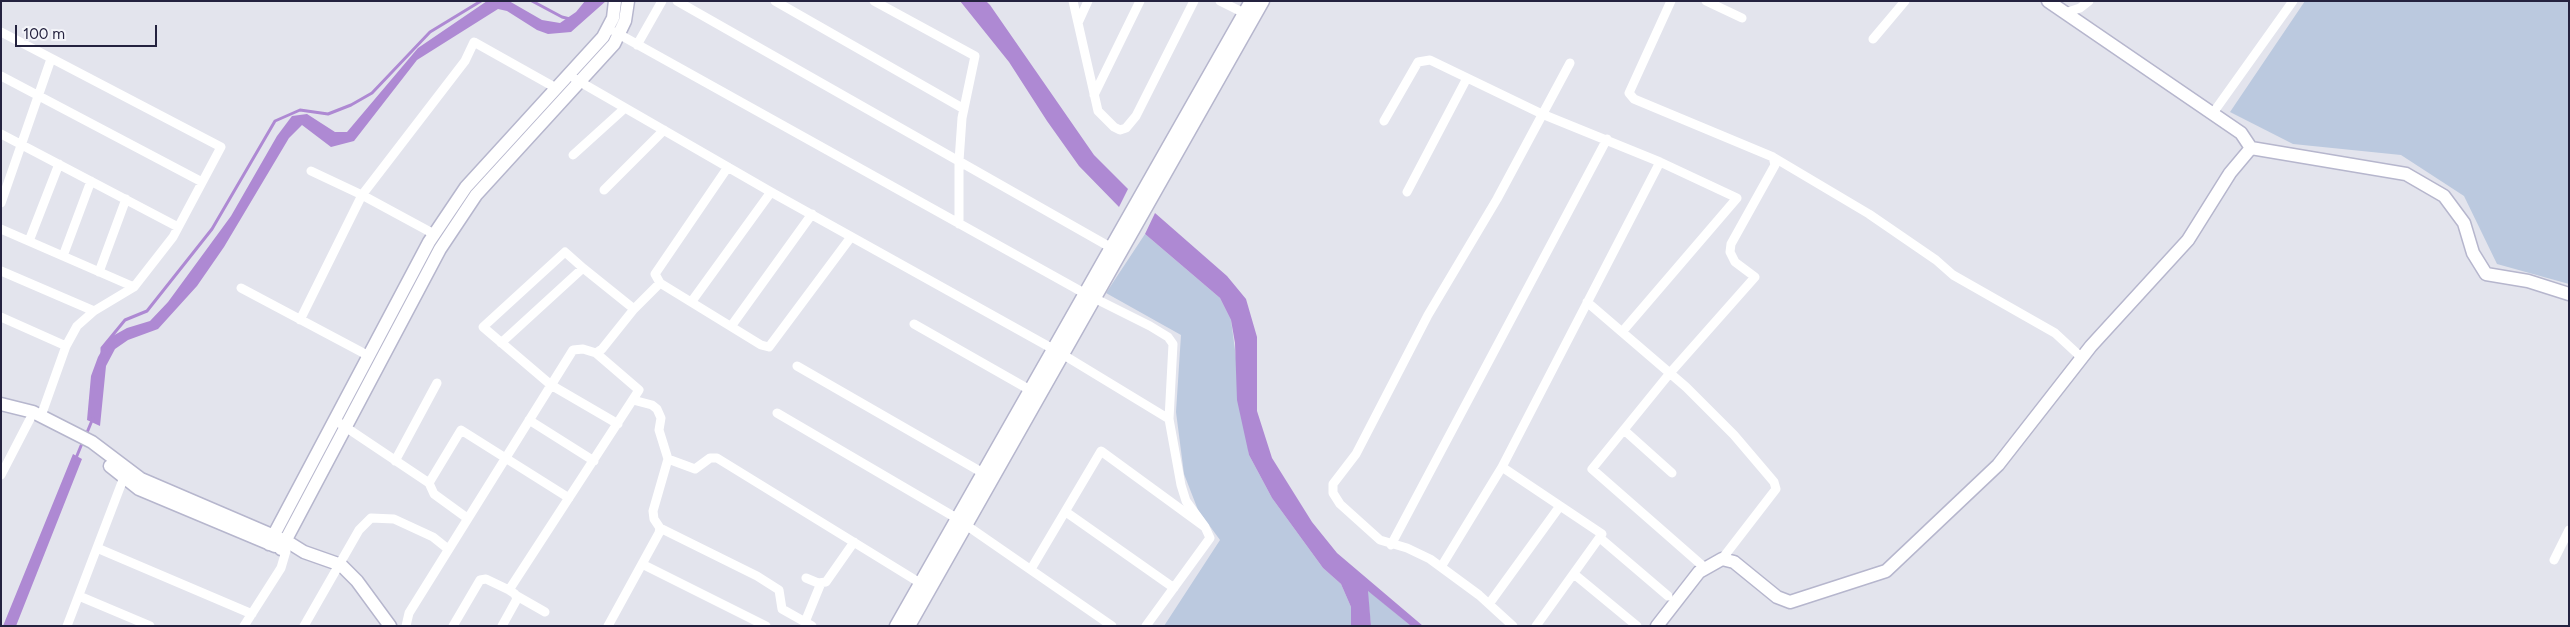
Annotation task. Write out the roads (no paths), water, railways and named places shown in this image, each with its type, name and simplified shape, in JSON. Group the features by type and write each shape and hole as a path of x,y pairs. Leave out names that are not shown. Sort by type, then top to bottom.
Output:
{"street":[{"path":"244,626 281,568 279,544 340,424 440,249 476,194 580,82 614,32 615,1"},
{"path":"340,424 369,356 434,234 466,187 568,75 625,22 628,1"},
{"path":"637,45 662,1"},
{"path":"677,1 1110,247"},
{"path":"776,1 964,109"},
{"path":"874,1 975,56 964,109 959,161 959,224"},
{"path":"1073,1 1098,111 1114,128 1126,128 1136,116 1194,1"},
{"path":"1078,23 1088,1"},
{"path":"1094,94 1140,1"},
{"path":"1220,1 1244,13"},
{"path":"1089,296 1110,247 1142,203 1251,1"},
{"path":"896,626 925,586 1142,203 1263,1"},
{"path":"1671,1 1636,72 1629,93 1634,99 1772,157 1869,214 1917,246 1953,276 2048,328 2082,358"},
{"path":"1706,1 1742,18"},
{"path":"1873,39 1905,1"},
{"path":"2048,1 2241,133 2251,148 2406,174 2444,196 2464,223 2473,253 2486,274 2528,282 2569,294"},
{"path":"2065,13 2080,8 2089,1"},
{"path":"2213,113 2293,1"},
{"path":"1,32 221,147 178,227 134,287 94,311 77,326 66,346 35,417 1,476"},
{"path":"614,32 1089,296 1150,326 1168,338 1173,344 1169,419 1180,485 1186,501 1210,538 1146,626"},
{"path":"300,320 362,195 465,61 474,42 556,88"},
{"path":"1,203 5,181 22,145 51,59"},
{"path":"1384,121 1418,62 1430,60 1542,114 1607,139 1737,198 1622,332"},
{"path":"1513,626 1489,604 1423,555 1380,540 1340,504 1333,493 1334,484 1356,454 1428,316 1497,199 1570,63"},
{"path":"568,75 771,192 1057,352 1169,419"},
{"path":"1,76 202,182"},
{"path":"1407,192 1467,78"},
{"path":"573,155 625,108"},
{"path":"604,190 664,130"},
{"path":"1,134 178,227"},
{"path":"1391,545 1607,139"},
{"path":"1722,559 1734,562 1777,597 1790,602 1886,571 1998,465 2082,358 2188,240 2230,173 2251,148"},
{"path":"1705,568 1592,469 1670,373 1755,277 1735,262 1730,252 1731,244 1775,165 1772,157"},
{"path":"1440,567 1502,467 1660,162"},
{"path":"29,241 59,164"},
{"path":"728,167 654,274 660,283 761,344 771,346 851,237"},
{"path":"311,171 362,195 434,234"},
{"path":"63,256 91,181"},
{"path":"692,301 771,192"},
{"path":"99,272 126,199"},
{"path":"732,325 812,214"},
{"path":"1,229 134,287"},
{"path":"618,424 551,385 484,329 484,325 565,252 634,309"},
{"path":"502,343 583,268"},
{"path":"1,271 94,311"},
{"path":"596,353 634,309 660,283"},
{"path":"241,288 369,356"},
{"path":"1587,302 1670,373 1734,435 1774,482 1776,489 1722,559 1699,572 1657,626"},
{"path":"1,316 66,346"},
{"path":"914,324 1030,390"},
{"path":"406,626 408,613 574,350 583,349 596,353 639,390 594,462 509,590"},
{"path":"962,522 984,473 1030,390 1057,352"},
{"path":"797,366 984,473"},
{"path":"395,461 437,384"},
{"path":"633,400 652,405 657,409 660,418 659,432 668,455 653,511 654,520 660,528 757,576 779,590 782,610 809,624 821,583 829,578 854,542"},
{"path":"1,404 35,417 90,445 139,483"},
{"path":"1,413 35,417"},
{"path":"776,413 962,522 1112,626"},
{"path":"529,420 594,462"},
{"path":"340,424 429,483 434,494 467,518"},
{"path":"429,483 461,430 569,498"},
{"path":"1624,430 1672,473"},
{"path":"90,445 124,477 279,544 341,565 357,581 390,626"},
{"path":"1031,569 1101,451 1204,527"},
{"path":"668,459 696,469 710,458 717,458 925,586"},
{"path":"1502,467 1602,534 1536,626"},
{"path":"67,626 124,477"},
{"path":"1489,604 1560,506"},
{"path":"1066,512 1174,588"},
{"path":"304,626 341,565 359,530 371,518 394,519 433,537 448,549"},
{"path":"608,626 660,528"},
{"path":"2554,560 2569,530"},
{"path":"1600,538 1668,596"},
{"path":"97,548 252,614"},
{"path":"642,564 766,626"},
{"path":"1574,574 1637,626"},
{"path":"453,626 480,580 486,578 545,612"},
{"path":"806,578 821,583"},
{"path":"908,626 925,586"},
{"path":"79,596 150,626"},
{"path":"502,626 517,596"}],"waterway":[{"path":"102,353 102,348 125,320 147,311 212,229 275,121 300,110 328,114 351,105 372,93 430,32 481,1"},
{"path":"532,1 562,17 570,19"},
{"path":"86,435 93,418"},
{"path":"76,458 83,441"}]}
